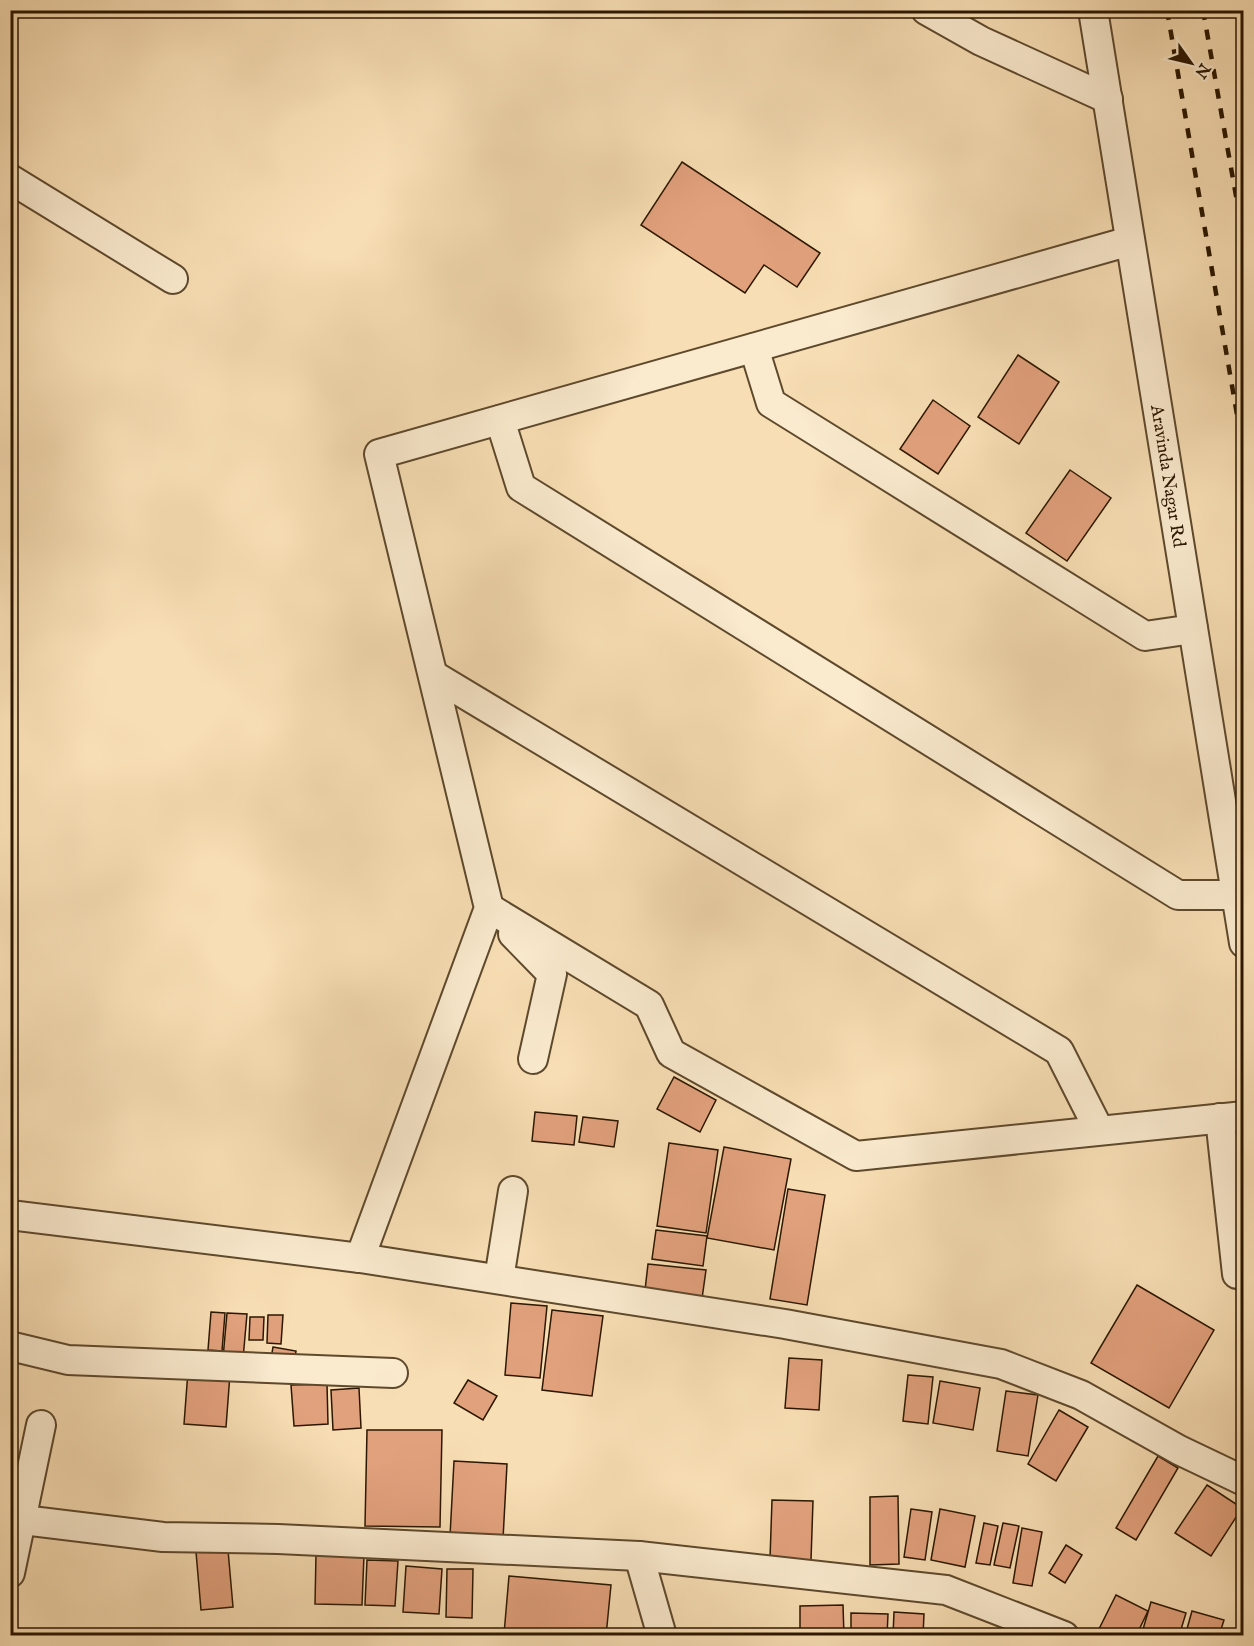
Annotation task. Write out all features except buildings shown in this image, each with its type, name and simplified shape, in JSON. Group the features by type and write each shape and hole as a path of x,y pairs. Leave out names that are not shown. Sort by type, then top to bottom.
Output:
{"street":[{"path":"926,10 981,41 1108,99"},
{"name":"Aravinda Nagar Rd","path":"1094,10 1244,943"},
{"path":"10,179 172,279"},
{"path":"533,1059 552,974 489,908 379,454 1131,241"},
{"path":"754,348 771,403 1145,636 1193,629"},
{"path":"500,420 521,487 1179,895 1236,895"},
{"path":"433,675 1059,1051 1099,1130"},
{"path":"489,908 649,1005 672,1053 856,1156 1232,1117 1237,1274"},
{"path":"360,1258 489,908"},
{"path":"499,1279 513,1191"},
{"path":"10,1215 360,1258 785,1324 1001,1364 1081,1395 1179,1450 1244,1481"},
{"path":"10,1346 68,1360 393,1373"},
{"path":"10,1573 17,1518 41,1425"},
{"path":"17,1518 163,1538 290,1540 639,1556 946,1590 1064,1635"},
{"path":"639,1556 662,1635"}],"railway":[{"path":"1167,10 1244,455"},
{"path":"1203,10 1244,241"}]}
